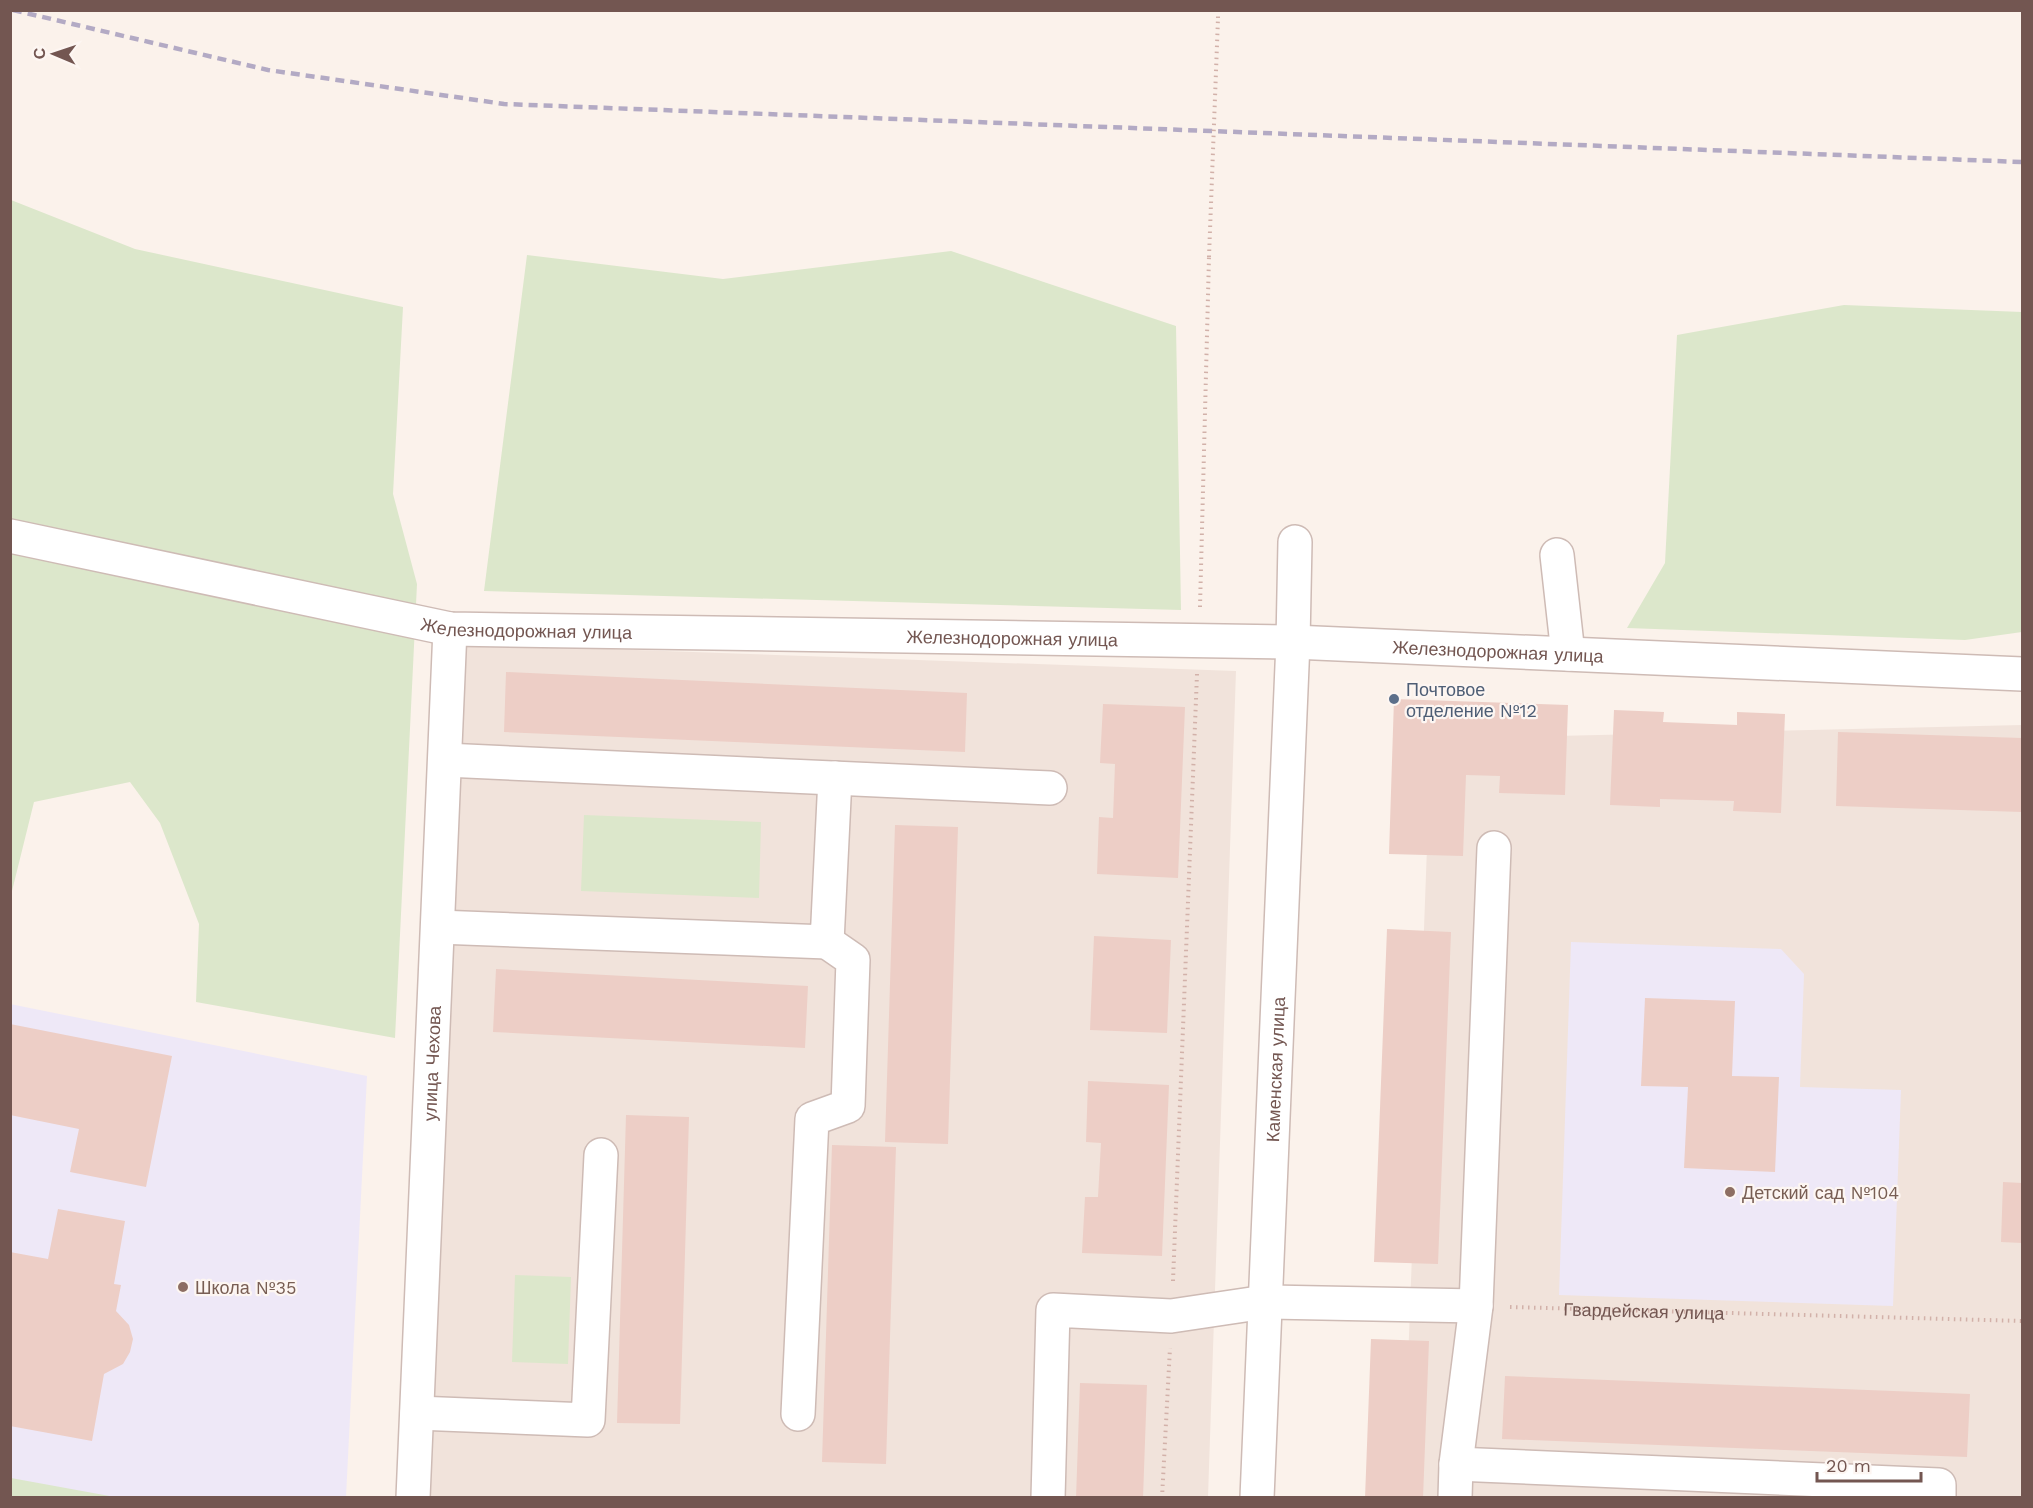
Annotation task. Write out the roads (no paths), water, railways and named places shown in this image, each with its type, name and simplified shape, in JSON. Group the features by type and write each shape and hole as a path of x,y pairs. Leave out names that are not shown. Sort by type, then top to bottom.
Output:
{"street":[{"name":"Железнодорожная улица","path":"10,536 450,629 1293,642 2022,674"},
{"name":"Каменская улица","path":"1257,1497 1293,642 1295,542"},
{"path":"1557,555 1568,654"},
{"name":"улица Чехова","path":"413,1497 450,629"},
{"path":"445,760 1050,788"},
{"path":"827,942 835,778"},
{"path":"1455,1497 1456,1464 1476,1306 1494,848"},
{"path":"438,927 827,942 853,960 848,1106 812,1119 798,1414"},
{"path":"417,1413 588,1420 601,1155"},
{"path":"1048,1497 1053,1310 1171,1316 1265,1302 1476,1306"},
{"path":"1456,1464 1939,1485 1939,1497"}],"railway":[{"path":"13,10 268,70 504,104 2022,162"}],"place":[{"name":"Почтовое отделение №12","path":"1394,699"},
{"name":"Детский сад №104","path":"1730,1192"},
{"name":"Школа №35","path":"183,1287"}]}
